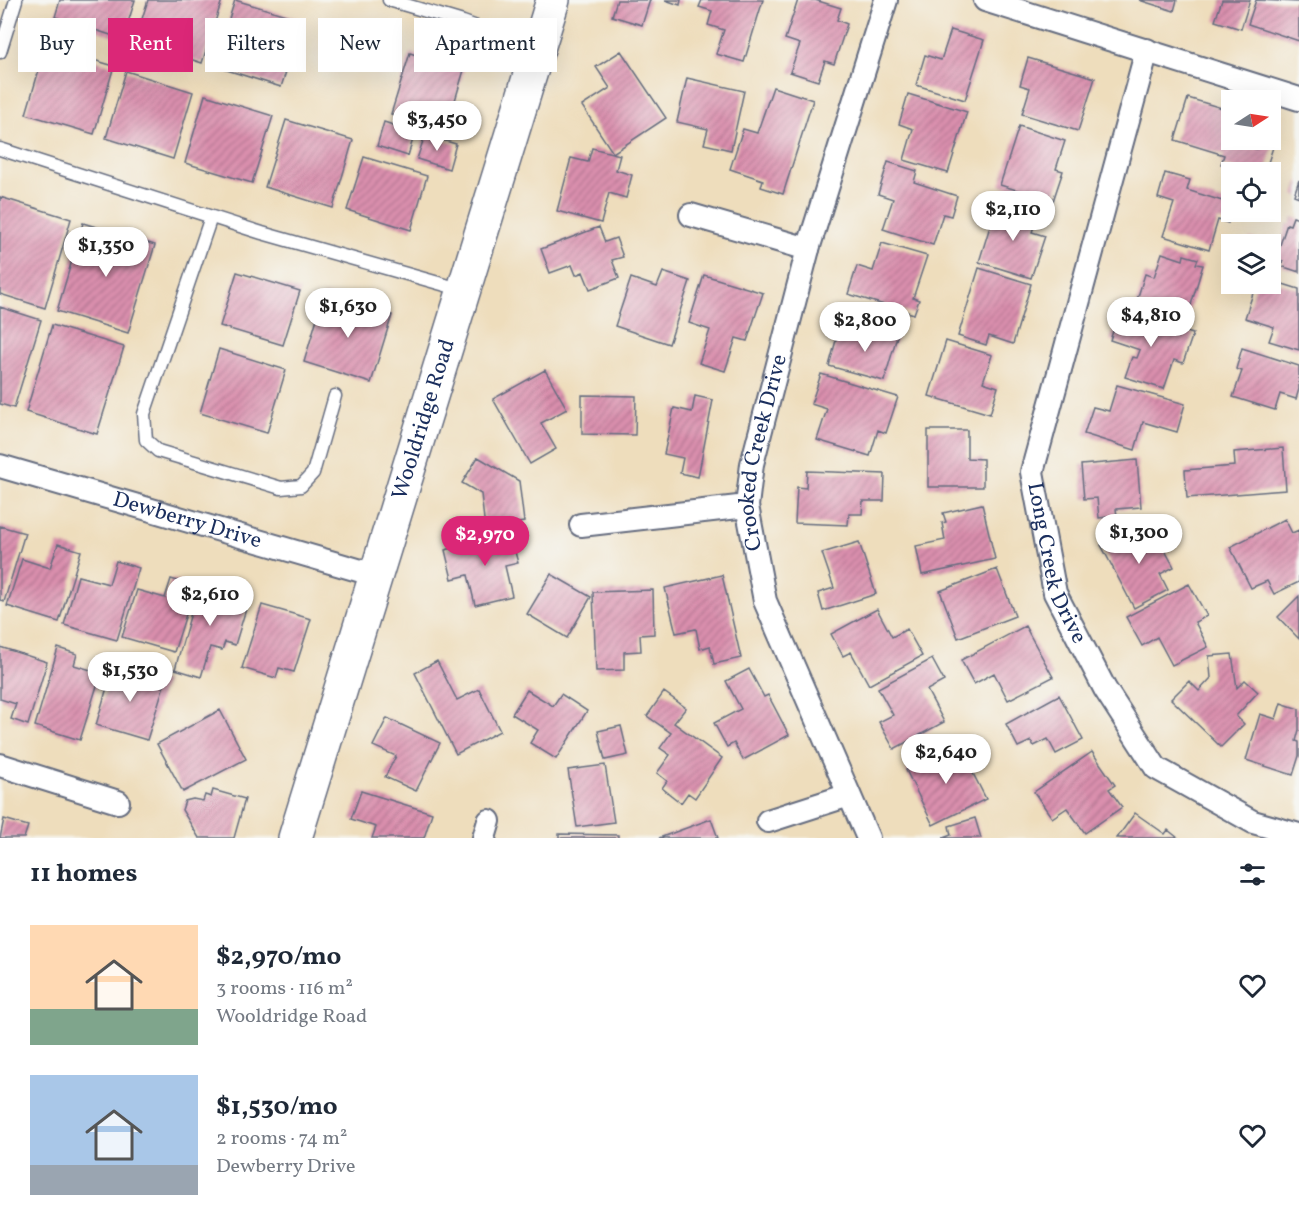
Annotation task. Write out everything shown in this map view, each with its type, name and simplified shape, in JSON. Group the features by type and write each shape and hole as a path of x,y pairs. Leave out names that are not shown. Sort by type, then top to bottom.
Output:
{"main road":[{"name":"Wooldridge Road","path":"548,18 553,0"},
{"name":"Wooldridge Road","path":"296,838 531,72"}],"street":[{"name":"Crooked Creek Drive","path":"868,838 765,601 747,506 752,465 808,249 886,0"},
{"path":"985,0 1299,99"},
{"name":"Long Creek Drive","path":"1147,50 1032,472 1055,593 1105,689 1156,768 1253,822 1299,835"},
{"path":"691,215 808,249"},
{"name":"Dewberry Drive","path":"0,466 375,575"},
{"path":"581,525 747,506"},
{"path":"0,765 118,802"},
{"path":"768,821 849,795"}],"lane":[{"path":"0,52 16,0"},
{"path":"389,0 450,18"},
{"path":"0,149 211,217 425,281 463,290"},
{"path":"211,217 144,414 146,440 158,451 281,488 302,486 313,473 335,396"}],"building":[{"path":"60,0 135,0 129,18 108,18 108,34 96,30 96,18 55,17"},
{"path":"148,0 222,0 216,18 205,18 205,54 202,63 193,60 193,18 142,18"},
{"path":"235,0 296,18 229,18"},
{"path":"617,0 650,0 642,25 612,16"},
{"path":"665,0 681,0 680,5"},
{"path":"702,0 763,0 744,62 716,54 724,30 708,25 712,11 699,7"},
{"path":"798,0 815,0 841,8 837,20 847,24 834,64 825,61 818,81 790,72 800,44 785,39"},
{"path":"1139,0 1177,0 1174,11"},
{"path":"1222,0 1250,0 1241,29 1215,21"},
{"path":"1256,0 1299,2 1299,41 1248,24"},
{"path":"951,30 984,40 965,100 916,85 925,55 941,60"},
{"path":"621,51 666,118 613,153 582,106 610,88 596,67"},
{"path":"410,53 414,54 414,72 463,72 446,131 391,114"},
{"path":"1028,58 1095,78 1078,131 1022,114 1030,88 1020,85"},
{"path":"96,61 108,64 108,72 112,72 94,134 26,114 38,72 96,72"},
{"path":"126,72 193,92 173,159 106,138"},
{"path":"233,72 286,72 281,87"},
{"path":"687,78 744,91 731,150 704,144 708,129 677,122"},
{"path":"773,87 813,100 783,194 761,187 763,180 730,169 743,129 757,133"},
{"path":"908,94 967,112 948,173 904,160 913,129 899,124"},
{"path":"205,95 273,116 252,183 185,163"},
{"path":"1188,98 1221,108 1221,150 1272,150 1268,162 1222,162 1224,155 1175,140"},
{"path":"286,120 353,140 333,208 265,187"},
{"path":"384,122 415,132 408,156 377,146"},
{"path":"1019,126 1065,141 1056,169 1063,171 1053,201 1000,185"},
{"path":"425,135 456,144 449,169 417,159"},
{"path":"592,148 620,155 616,170 632,175 626,198 609,193 601,223 557,211 571,158 588,162"},
{"path":"364,157 427,176 411,230 347,210"},
{"path":"888,162 917,171 914,182 957,196 951,216 943,214 933,245 883,229 893,199 878,194"},
{"path":"1165,173 1190,180 1187,190 1221,201 1221,221 1218,220 1209,250 1163,236 1174,203 1158,198"},
{"path":"1299,180 1299,197 1294,195"},
{"path":"0,197 71,219 45,308 0,294"},
{"path":"1011,204 1039,213 1032,232 1045,236 1031,278 979,262 995,210 1008,214"},
{"path":"1293,217 1299,219 1299,272 1281,266 1283,261 1281,260 1281,242 1287,224 1290,225"},
{"path":"83,223 155,245 128,333 57,311"},
{"path":"599,227 605,242 616,238 623,257 612,260 619,278 590,289 583,272 576,275 572,265 550,273 541,249"},
{"path":"882,243 927,256 913,298 919,300 914,314 848,294 857,266 873,271"},
{"path":"1162,253 1183,260 1184,255 1198,259 1196,264 1203,265 1187,318 1136,303 1145,274 1154,277"},
{"path":"979,268 1031,284 1013,344 989,336 986,345 958,336"},
{"path":"237,272 300,291 283,345 220,326"},
{"path":"663,272 690,281 669,344 615,326 631,278 657,287"},
{"path":"704,275 763,293 747,341 736,338 725,371 699,363 710,330 689,323"},
{"path":"1281,283 1299,289 1299,350 1269,341 1274,327 1245,318 1253,294 1281,294"},
{"path":"324,295 392,315 371,383 304,362"},
{"path":"0,307 41,320 14,408 0,404"},
{"path":"1120,311 1193,334 1183,363 1174,360 1164,389 1125,377 1132,357 1137,358 1140,350 1110,340"},
{"path":"52,325 124,347 97,434 26,412"},
{"path":"870,325 898,333 884,381 829,366 838,333 865,341"},
{"path":"946,341 992,355 983,382 998,387 990,414 929,396"},
{"path":"1242,348 1299,366 1299,389 1296,399 1280,394 1275,410 1233,397 1242,371 1236,369"},
{"path":"219,349 286,370 267,433 200,413"},
{"path":"545,370 567,409 541,423 556,449 530,464 493,399"},
{"path":"821,374 898,397 886,433 878,430 870,456 817,440 827,409 811,404"},
{"path":"1117,385 1185,404 1177,432 1143,422 1135,450 1084,434 1093,407 1109,411"},
{"path":"582,395 636,396 635,435 582,434"},
{"path":"695,396 713,400 698,477 680,473 683,458 664,454 674,408 692,412"},
{"path":"928,430 967,430 967,458 983,459 983,487 928,487"},
{"path":"1283,448 1286,490 1187,498 1185,470 1235,466 1234,452"},
{"path":"478,457 519,481 524,522 485,528 481,494 462,483"},
{"path":"1137,460 1141,507 1116,509 1117,516 1099,518 1097,498 1084,499 1081,465"},
{"path":"807,471 885,474 884,501 863,501 862,514 849,514 848,525 795,523 797,487 806,488"},
{"path":"982,504 995,559 922,575 916,546 945,540 942,523 946,522 943,513"},
{"path":"1285,519 1292,533 1299,530 1299,582 1274,594 1267,581 1251,588 1230,547"},
{"path":"0,526 25,533 4,602 0,600"},
{"path":"1134,527 1143,543 1157,536 1174,567 1160,574 1168,590 1134,608 1101,545"},
{"path":"510,533 518,563 505,566 512,596 475,605 468,575 452,579 445,550"},
{"path":"859,542 876,594 823,611 818,593 834,588 822,553"},
{"path":"58,544 81,551 59,622 7,606 22,559 50,568"},
{"path":"116,561 139,568 117,640 64,625 78,576 109,584"},
{"path":"997,569 1015,616 958,638 940,591"},
{"path":"551,574 591,597 567,638 527,614"},
{"path":"722,575 741,658 714,664 710,646 700,649 696,629 676,633 665,588"},
{"path":"171,579 195,586 174,652 122,637 137,590 165,598"},
{"path":"1189,584 1207,616 1195,622 1208,647 1172,665 1157,637 1142,646 1126,617"},
{"path":"199,585 249,599 235,645 225,642 222,650 210,647 201,677 175,669"},
{"path":"653,590 654,634 640,635 641,651 624,652 624,670 596,671 593,592"},
{"path":"1299,596 1299,639 1278,617"},
{"path":"262,605 311,619 294,672 279,668 276,678 242,668"},
{"path":"877,609 892,637 907,629 922,656 869,685 851,652 843,656 831,634"},
{"path":"1025,626 1053,677 1008,700 994,673 974,684 961,660"},
{"path":"0,647 47,662 28,725 11,719 16,704 0,699"},
{"path":"58,648 77,654 74,665 101,673 80,740 35,726"},
{"path":"1232,654 1237,688 1245,680 1258,692 1236,716 1244,724 1221,747 1171,699 1189,681 1199,691 1211,678 1209,656"},
{"path":"932,659 944,681 927,690 944,722 894,749 879,722 893,715 878,688"},
{"path":"437,661 457,700 479,689 500,731 456,754 415,673"},
{"path":"113,667 165,682 147,740 96,725"},
{"path":"749,669 764,697 768,695 789,735 743,760 734,743 727,747 714,723 741,709 726,681"},
{"path":"527,690 553,706 561,694 587,711 556,759 530,743 538,730 512,714"},
{"path":"664,692 686,708 674,723 722,758 695,798 688,793 681,803 662,788 667,781 657,773 670,755 660,748 671,733 647,716"},
{"path":"1059,695 1083,740 1056,754 1048,739 1034,746 1031,741 1018,747 1006,724"},
{"path":"1281,703 1299,709 1299,730 1296,741 1299,742 1299,756 1293,775 1246,760 1260,714 1276,719"},
{"path":"220,710 246,759 183,792 157,744"},
{"path":"387,718 440,743 416,791 385,777 396,756 373,746"},
{"path":"621,726 628,755 605,760 598,731"},
{"path":"958,744 986,799 933,825 906,770"},
{"path":"1092,752 1115,785 1109,789 1122,807 1085,833 1067,808 1052,818 1034,792"},
{"path":"605,765 614,822 577,827 568,770"},
{"path":"213,790 245,799 234,838 199,838 182,810 185,801 193,799 203,801 205,795 211,797"},
{"path":"361,791 432,813 424,838 372,838 376,827 351,819"},
{"path":"1135,813 1165,834 1168,830 1178,838 1117,838"},
{"path":"975,818 981,838 943,838 951,835 949,826"},
{"path":"4,819 28,826 24,838 0,838"},
{"path":"711,819 718,838 659,838"},
{"path":"559,834 618,835 618,838 559,838"}]}
